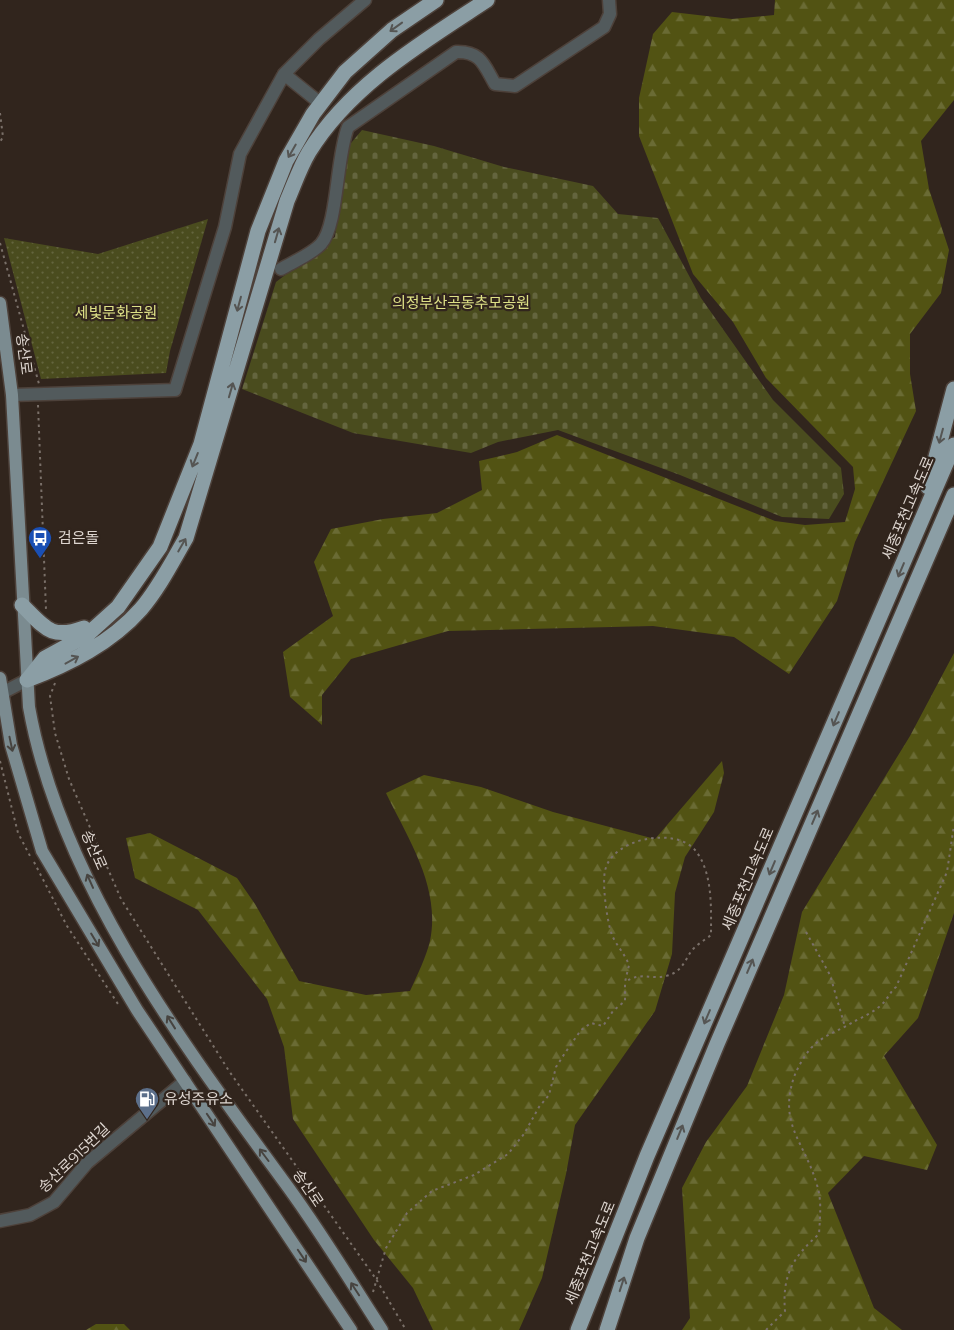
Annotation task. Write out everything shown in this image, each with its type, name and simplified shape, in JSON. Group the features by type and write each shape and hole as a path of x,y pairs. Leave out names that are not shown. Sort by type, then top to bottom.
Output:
{"highway":[{"path":"28,680 46,658 87,635 114,611 160,547 201,444 258,231 286,161 313,114 344,72 392,30 436,0"},
{"path":"28,680 51,671 106,641 140,610 161,582 186,538 287,201 309,153 342,108 397,61 487,0"},
{"path":"914,538 954,389"},
{"name":"세종포천고속도로","path":"578,1330 647,1156 954,445"},
{"path":"607,1330 637,1238 717,1044 954,495"},
{"path":"22,604 44,626 53,632 66,635 87,627 114,611"}],"main road":[{"name":"송산로","path":"0,303 12,395 22,604 29,707 35,743 72,842 101,906 194,1058 283,1180 382,1330"},
{"path":"0,678 10,745 42,851 137,1010 351,1330"}],"street":[{"path":"12,395 175,390 225,227 240,154 284,74 319,39 365,0"},
{"path":"281,269 320,245 330,229 345,124 456,52 468,52 481,58 495,84 515,86 604,27 610,14 609,0"},
{"path":"284,74 315,99"},
{"path":"1,693 28,680"},
{"name":"송산로915번길","path":"0,1221 30,1215 54,1202 87,1163 185,1081"}],"path":[{"path":"0,113 3,137 0,142"},
{"path":"0,243 40,394 37,410 46,612 44,626"},
{"path":"51,671 56,682 50,696 55,733 69,779 121,899 229,1071 376,1279 406,1330"},
{"path":"766,1330 785,1311 785,1290 790,1268 799,1252 819,1234 820,1198 816,1179 791,1122 788,1108 791,1088 799,1066 809,1049 824,1037 845,1027 885,1002 900,980 947,872 954,825"},
{"path":"370,1312 376,1279 390,1240 402,1219 418,1202 432,1191 458,1182 493,1164 513,1148 549,1095 556,1067 581,1030 592,1023 602,1026 613,1011 625,1001 625,982 630,964 610,929 604,878 607,863 623,849 647,839 669,837 683,841 695,850 706,872 711,904 711,935 691,952 688,961 673,974 639,976 625,982"},
{"path":"806,932 830,975 845,1027"}],"green space":[{"path":"775,0 954,0 954,100 921,141 929,189 949,250 941,293 910,334 910,374 916,411 855,542 837,601 789,674 734,637 653,626 448,631 351,659 322,695 322,725 290,697 283,652 333,616 314,562 331,529 383,519 437,513 482,490 479,461 517,452 557,435 775,521 805,525 845,522 855,489 853,467 766,378 733,322 693,274 639,136 639,98 653,34 672,12 732,19 774,15"},
{"name":"의정부산곡동추모공원","path":"362,130 434,146 504,167 593,186 618,214 658,218 701,298 773,400 841,468 844,494 829,519 782,517 680,475 558,430 498,442 471,453 353,433 242,389 276,282 335,237 346,149"},
{"name":"세빛문화공원","path":"208,219 170,351 166,373 41,379 4,238 98,254"},
{"path":"954,653 954,913 918,1018 884,1056 937,1145 927,1170 864,1156 828,1193 874,1308 902,1330 682,1330 690,1318 682,1188 706,1142 747,1086 784,995 802,912 910,736"},
{"path":"722,761 724,773 714,812 685,857 675,893 672,954 655,1011 575,1125 566,1174 542,1278 519,1330 433,1330 413,1288 374,1240 293,1119 284,1047 267,999 198,910 135,878 126,838 150,833 237,878 255,904 299,981 366,995 410,991 430,941 431,902 420,864 386,793 424,775 481,787 553,812 655,839"},
{"path":"96,1324 124,1324 130,1330 86,1330"}],"tunnel":[{"path":"315,99 341,122"}],"place":[{"name":"검은돌","path":"40,559"},
{"name":"유성주유소","path":"147,1120"}]}
